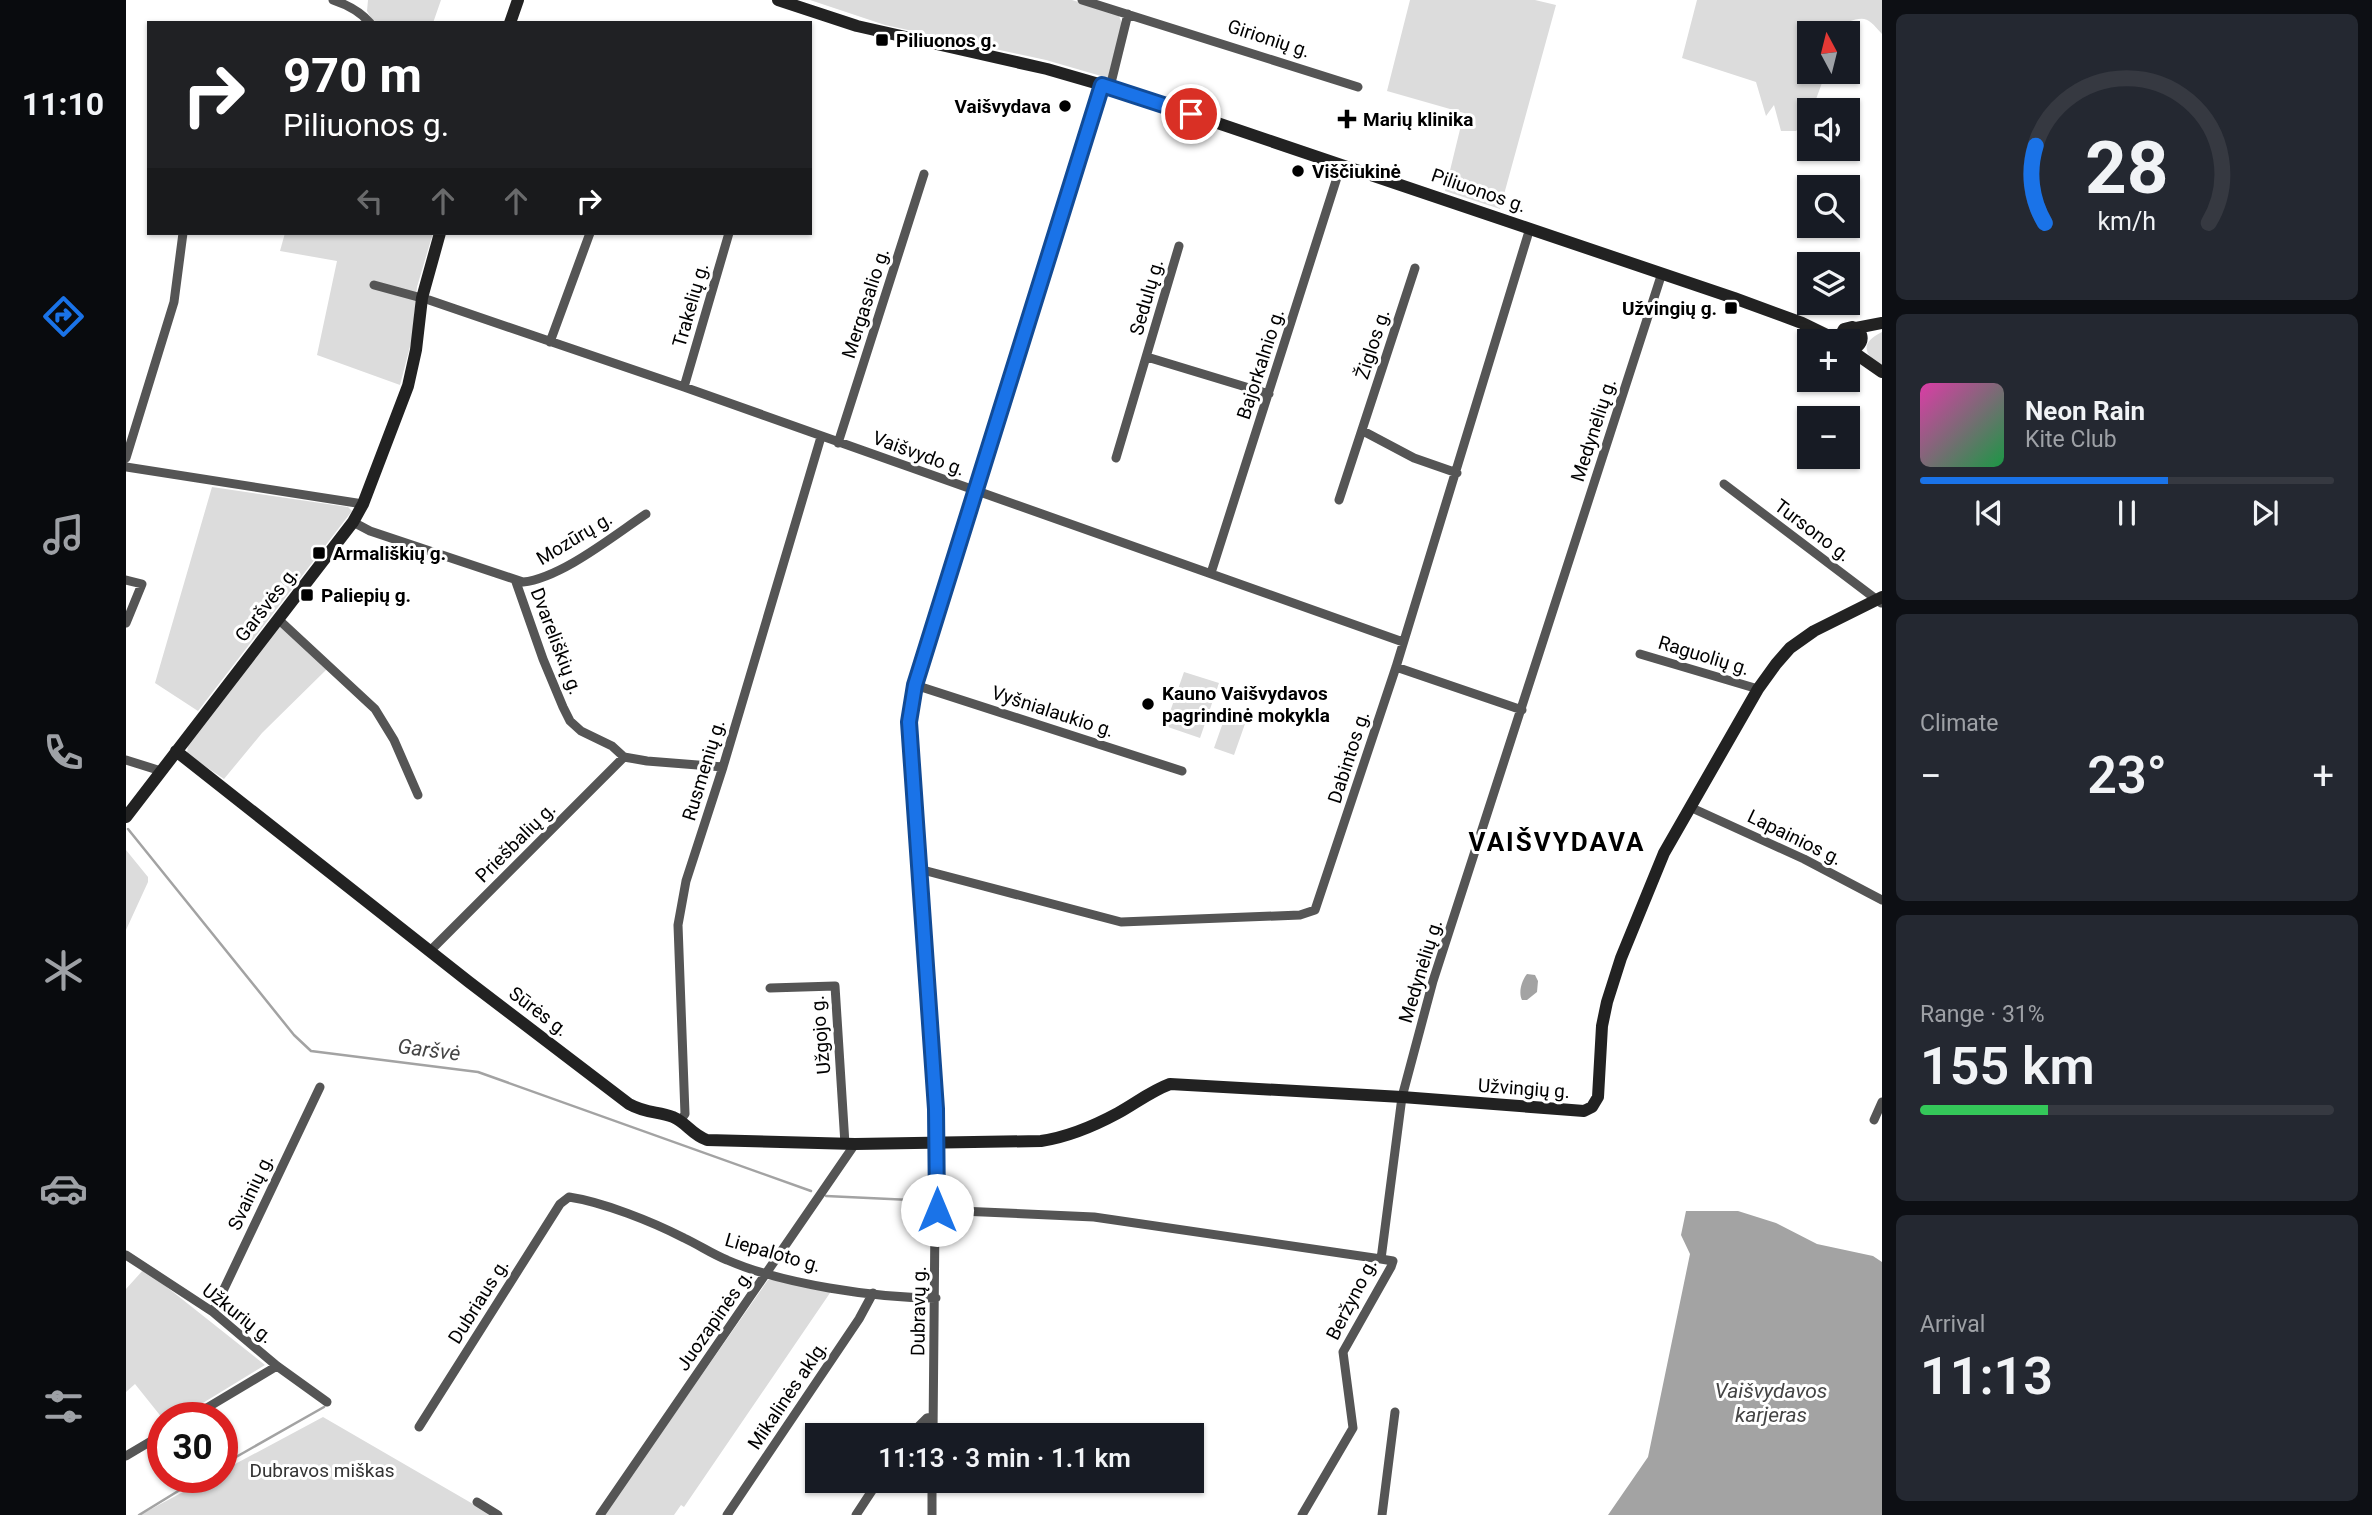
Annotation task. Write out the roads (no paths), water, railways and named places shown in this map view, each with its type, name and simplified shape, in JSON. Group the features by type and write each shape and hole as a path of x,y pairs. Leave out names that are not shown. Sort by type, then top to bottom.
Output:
{"street":[{"path":"333,0 354,9 368,21"},
{"path":"511,21 517,0"},
{"name":"Piliuonos g.","path":"778,0 857,26 1046,69 1106,86 1530,228 1819,329"},
{"name":"Girionių g.","path":"1082,0 1359,87"},
{"path":"1106,86 1128,14"},
{"name":"Dubravų g.","path":"933,1423 937,1142 909,722 915,685 1106,86"},
{"name":"Bajorkalnio g.","path":"1211,573 1341,165"},
{"name":"Mergasalio g.","path":"838,443 924,174"},
{"name":"Dabintos g.","path":"919,869 1121,922 1309,914 1315,909 1396,667 1530,228"},
{"path":"126,458 174,302 183,235"},
{"name":"Garšvės g.","path":"126,817 353,522 363,504 408,386 416,350 422,298 439,235"},
{"path":"550,342 589,235"},
{"name":"Trakelių g.","path":"684,387 728,235"},
{"name":"Sedulų g.","path":"1116,458 1179,246"},
{"name":"Žiglos g.","path":"1339,500 1415,268"},
{"name":"Medynėlių g.","path":"1381,1259 1402,1097 1433,981 1662,273"},
{"name":"Vaišvydo g.","path":"374,285 422,298 684,387 1403,642"},
{"path":"1860,335 1882,323"},
{"path":"1860,336 1882,328"},
{"name":"Piliuonos g.","path":"1860,352 1870,364 1882,372"},
{"name":"Sedulų g.","path":"1147,357 1269,394"},
{"path":"1363,431 1414,458 1457,472"},
{"name":"Rusmenių g.","path":"680,1121 685,1114 678,925 686,881 821,437"},
{"path":"126,467 363,504"},
{"name":"Tursono g.","path":"1724,484 1880,600"},
{"name":"Mozūrų g.","path":"516,582 532,581 556,572 646,514"},
{"name":"Dvareliškių g.","path":"353,522 370,531 516,582 543,659 570,720 580,731 612,746 624,757 723,766"},
{"path":"126,580 142,584 126,624"},
{"name":"Užvingių g.","path":"937,1142 1041,1141 1061,1138 1109,1118 1170,1084 1402,1097 1584,1111 1592,1107 1598,1097 1602,1026 1621,958 1664,853 1758,690 1790,648 1814,631 1880,600"},
{"path":"278,619 375,709 394,740 418,795"},
{"name":"Raguolių g.","path":"1640,654 1758,690"},
{"path":"1396,667 1522,710"},
{"name":"Vyšnialaukio g.","path":"915,685 1182,771"},
{"name":"Sūrės g.","path":"176,751 430,951 641,1111 670,1116 680,1121 695,1136 707,1140 850,1144 937,1142"},
{"name":"Priešbalių g.","path":"430,951 624,757"},
{"path":"126,760 161,771"},
{"name":"Lapainios g.","path":"1692,807 1804,859 1882,900"},
{"name":"Užgojo g.","path":"771,988 835,985 850,1144"},
{"name":"Svainių g.","path":"213,1312 320,1087"},
{"path":"1874,1120 1882,1102"},
{"name":"Juozapinės g.","path":"600,1515 767,1273 850,1144"},
{"name":"Liepaloto g.","path":"569,1197 620,1212 684,1237 729,1261 767,1273 873,1293 936,1297"},
{"name":"Dubriaus g.","path":"419,1427 560,1204 569,1197"},
{"path":"937,1210 1094,1217 1381,1259"},
{"name":"Užkurių g.","path":"126,1255 213,1312 276,1366 327,1402"},
{"name":"Beržyno g.","path":"1302,1515 1353,1428 1343,1352 1391,1267 1392,1261 1381,1259"},
{"name":"Mikalinės aklg.","path":"727,1515 859,1319 873,1293"},
{"path":"216,1402 276,1366"},
{"path":"1382,1515 1395,1412"},
{"path":"922,1423 933,1417"},
{"path":"126,1456 147,1444"},
{"path":"856,1515 870,1493"},
{"path":"932,1493 932,1515"},
{"path":"477,1502 498,1515"}],"water":[{"path":"1527,974 1535,975 1538,981 1537,992 1527,1000 1522,1000 1521,986"},
{"name":"Vaišvydavos karjeras","path":"1686,1211 1738,1211 1776,1223 1817,1244 1873,1256 1882,1262 1882,1515 1608,1515 1648,1457 1690,1254 1681,1235"}],"waterway":[{"name":"Garšvė","path":"128,829 294,1035 311,1051 478,1072 811,1191"},
{"name":"Garšvė","path":"826,1196 932,1201"},
{"path":"238,1456 324,1407"},
{"path":"139,1515 175,1493"}],"place":[{"name":"Piliuonos g.","path":"882,40"},
{"name":"Vaišvydava","path":"1065,106"},
{"name":"Marių klinika","path":"1347,119"},
{"name":"Viščiukinė","path":"1298,171"},
{"name":"Užvingių g.","path":"1731,308"},
{"name":"Armališkių g.","path":"319,553"},
{"name":"Paliepių g.","path":"307,595"},
{"name":"Kauno Vaišvydavos pagrindinė mokykla","path":"1148,704"}],"district":[{"name":"VAIŠVYDAVA","path":"1557,842"}],"park label":[{"name":"Dubravos miškas","path":"322,1470"}]}
